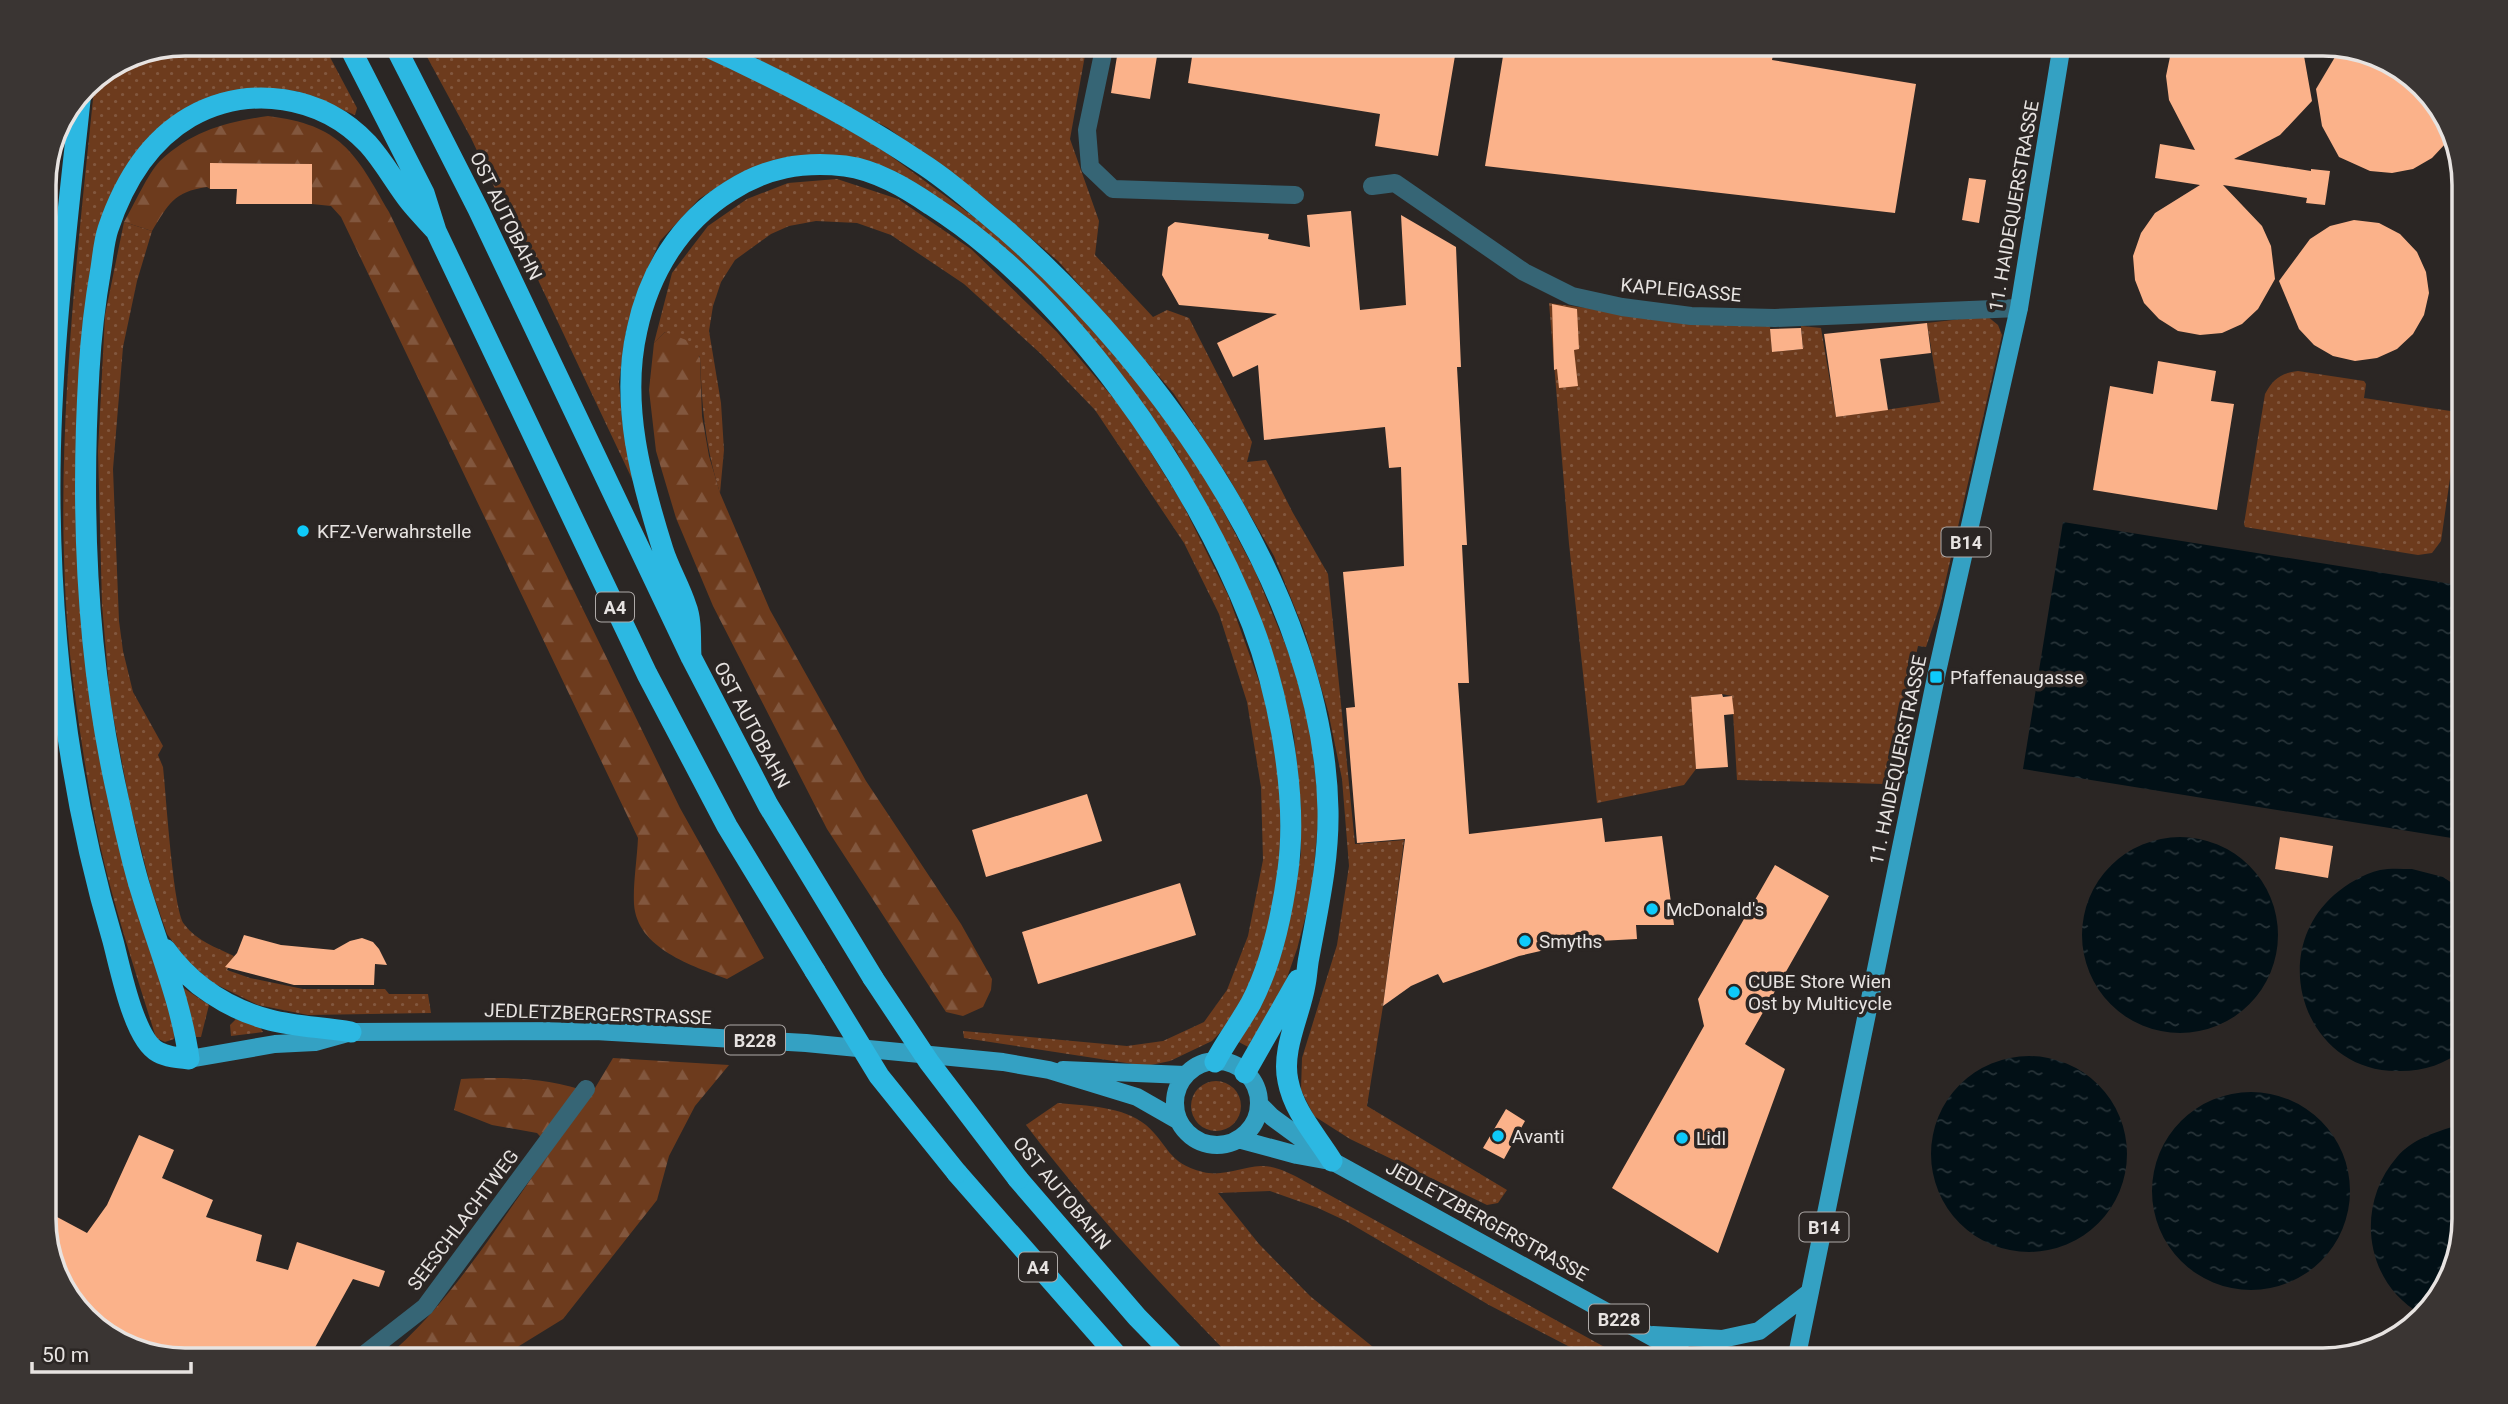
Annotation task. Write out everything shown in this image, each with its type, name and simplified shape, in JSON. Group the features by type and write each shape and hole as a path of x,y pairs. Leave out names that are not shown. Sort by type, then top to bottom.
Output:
{"highway":[{"name":"A4","path":"354,56 424,193 436,231 647,674 727,826 879,1076 957,1173 1110,1348"},
{"name":"OST AUTOBAHN","path":"400,56 478,209 691,657 768,805 873,978 929,1062 1018,1179 1137,1317 1167,1348"},
{"path":"727,56 789,84 919,161 975,204 1050,270 1104,327 1152,385 1204,460 1239,518 1277,597 1301,663 1317,726 1326,779 1325,873 1304,991 1289,1052 1287,1074 1294,1104 1332,1161"},
{"path":"56,621 64,713 74,782 90,859 134,1013 141,1031 156,1052 188,1059 184,1025 140,889 114,780 93,631 85,491 92,320 106,233 124,188 149,151 164,135 200,112 237,99 279,98 316,108 335,117 352,130 380,158 408,201 436,231"},
{"path":"56,351 79,113"},
{"path":"691,657 688,610 664,554 635,444 629,384 636,331 652,278 678,236 711,202 752,177 798,164 849,167 901,185 957,221 1031,286 1100,363 1162,449 1210,533 1252,625 1278,708 1290,793 1289,868 1273,945 1253,1000 1215,1062"},
{"path":"155,933 188,978 230,1006 272,1021 351,1032"},
{"path":"1245,1073 1289,1000 1308,959"}],"main road":[{"name":"11. HAIDEQUERSTRASSE","path":"1798,1348 1937,672 2019,308 2061,56"},
{"name":"JEDLETZBERGERSTRASSE","path":"188,1059 275,1044 315,1042 351,1032 608,1032 806,1043 1003,1062 1049,1070 1137,1097 1179,1121"},
{"path":"1215,1062 1226,1062 1245,1073 1253,1082 1259,1104 1253,1124 1238,1139 1225,1144 1211,1144 1186,1132 1175,1109 1175,1097 1185,1075 1204,1063 1215,1062"},
{"name":"JEDLETZBERGERSTRASSE","path":"1049,1070 1088,1070 1155,1076 1185,1075"},
{"name":"JEDLETZBERGERSTRASSE","path":"1259,1104 1272,1117 1332,1161 1672,1348"},
{"name":"JEDLETZBERGERSTRASSE","path":"1238,1139 1297,1156 1332,1161"},
{"name":"B228","path":"1648,1335 1722,1339 1759,1331 1810,1292"}],"street":[{"path":"1102,56 1087,130 1090,167 1113,189 1295,195"},
{"name":"KAPLEIGASSE","path":"1372,186 1395,183 1524,272 1572,296 1622,307 1691,316 1775,318 2019,308"},
{"name":"SEESCHLACHTWEG","path":"372,1348 425,1307 586,1089"}],"green space":[{"path":"329,56 357,108 355,115 297,91 240,90 154,132 97,240 84,611 175,1029 174,1039 165,1042 156,1038 106,869 89,787 74,689 67,613 64,460 67,384 93,95 113,78 128,69 168,57"},
{"path":"427,56 703,56 775,89 877,146 989,228 1081,314 1159,408 1209,484 1255,571 1292,661 1311,732 1319,809 1312,892 1282,992 1250,1048 1237,1041 1261,1001 1283,949 1301,854 1301,812 1294,736 1277,666 1262,624 1222,534 1176,451 1150,415 911,182 778,160 735,176 699,199 660,241 639,289 626,330 619,382 622,419 633,481 471,138"},
{"path":"747,56 1085,56 1070,139 1099,221 1095,255 1153,317 1167,310 1189,318 1252,442 1247,462 1266,460 1328,574 1355,844 1404,840 1367,1106 1507,1190 1498,1203 1487,1205 1350,1139 1314,1116 1301,1090 1302,1058 1337,945 1349,866 1342,779 1328,711 1305,633 1274,556 1227,475 1174,394 1059,262 990,203 888,128"},
{"path":"268,116 313,126 343,145 366,173 389,212 680,808 764,958 727,979 669,954 645,933 637,920 634,896 638,838 341,217 331,206 312,204 312,164 210,163 210,189 196,189 179,196 152,231 124,222 160,161 184,142 238,121"},
{"path":"837,179 898,199 971,249 1057,332 1127,414 1182,503 1228,595 1264,695 1281,783 1280,872 1259,967 1231,1021 1212,1041 1170,1061 1146,1066 964,1038 963,1031 1127,1046 1163,1041 1204,1022 1227,990 1248,936 1263,860 1261,787 1247,702 1219,614 1184,543 1095,410 1041,354 964,284 891,235 857,223 816,221 789,226 771,234 735,260 721,282 709,331 721,403 724,450 720,493 705,426 700,357 665,332 654,343 672,273 708,226 747,199 788,183"},
{"path":"124,222 152,231 137,281 123,347 113,469 119,621 133,692 163,746 158,755 163,767 173,875 180,914 184,924 195,935 234,956 227,970 250,978 303,989 385,989 389,994 428,994 431,1013 308,1015 258,1005 213,983 188,962 167,934 151,888 130,805 110,699 102,605 98,451 105,315"},
{"path":"1549,303 1662,318 1770,326 1772,352 1803,349 1801,326 1821,328 1836,417 1940,402 1927,323 1987,316 1998,325 2002,335 1940,605 1926,647 1918,646 1906,700 1903,751 1897,777 1885,784 1737,780 1732,696 1722,694 1692,697 1696,769 1684,785 1597,803 1569,544"},
{"path":"665,332 689,341 700,358 702,416 709,456 720,493 770,610 866,781 961,924 992,979 991,990 983,1007 963,1016 946,1012 827,829 713,606 676,518 656,451 649,390 654,343"},
{"path":"2298,371 2364,381 2364,398 2452,411 2452,465 2441,541 2432,553 2418,555 2245,527 2265,394 2271,384 2287,373"},
{"path":"182,987 209,1005 201,1037 196,1037"},
{"path":"236,1019 260,1027 263,1032 231,1036 230,1025"},
{"path":"613,1058 729,1065 695,1106 669,1156 657,1200 563,1319 516,1348 397,1348 453,1287 552,1149 537,1133 492,1125 454,1110 461,1079 527,1079 592,1093"},
{"path":"1216,1081 1234,1088 1241,1106 1234,1124 1216,1131 1198,1124 1191,1106 1198,1088"},
{"path":"1058,1103 1104,1108 1126,1114 1146,1125 1175,1158 1191,1168 1218,1173 1261,1166 1275,1168 1606,1348 1572,1348 1489,1305 1346,1221 1270,1191 1218,1193 1259,1244 1310,1296 1374,1348 1223,1348 1127,1246 1075,1187 1026,1125"}],"water":[{"path":"2063,522 2452,584 2452,838 2023,769"},
{"path":"2180,837 2218,844 2235,853 2249,866 2262,880 2271,897 2278,935 2271,973 2262,990 2249,1004 2235,1017 2218,1026 2180,1033 2142,1026 2125,1017 2111,1004 2098,990 2089,973 2082,935 2089,897 2098,880 2111,866 2125,853 2142,844"},
{"path":"2392,869 2412,869 2443,877 2452,883 2452,1057 2418,1070 2368,1067 2341,1053 2320,1033 2306,1007 2300,978 2302,949 2313,920 2334,895 2361,877"},
{"path":"2029,1056 2048,1057 2067,1063 2099,1084 2120,1116 2126,1135 2126,1173 2120,1192 2099,1224 2067,1245 2048,1251 2029,1252 2010,1251 1991,1245 1959,1224 1938,1192 1932,1173 1931,1154 1932,1135 1938,1116 1959,1084 1991,1063 2010,1057"},
{"path":"2251,1092 2289,1100 2321,1121 2342,1153 2350,1191 2342,1229 2321,1261 2289,1282 2251,1290 2213,1282 2181,1261 2160,1229 2152,1191 2160,1153 2181,1121 2213,1100"},
{"path":"2452,1127 2451,1236 2448,1252 2435,1283 2415,1309 2387,1283 2377,1263 2371,1219 2375,1197 2384,1176 2397,1157 2410,1145"}],"building":[{"path":"1117,56 1157,56 1150,99 1111,93"},
{"path":"1192,56 1455,56 1438,156 1375,146 1380,114 1188,83"},
{"path":"1503,56 1773,56 1772,60 1916,84 1895,213 1485,166"},
{"path":"2170,56 2304,56 2312,101 2280,135 2234,159 2311,171 2330,171 2325,205 2306,203 2307,198 2223,185 2262,226 2271,246 2275,279 2258,309 2242,324 2222,333 2200,335 2178,331 2159,319 2144,303 2135,280 2133,256 2141,233 2155,213 2200,185 2155,178 2160,144 2195,150 2169,100 2166,76"},
{"path":"2335,57 2372,66 2401,83 2425,107 2435,121 2445,144 2432,158 2413,169 2392,173 2370,171 2339,157 2322,126 2316,89"},
{"path":"210,163 312,164 312,204 236,204 237,189 210,189"},
{"path":"1969,178 1986,180 1979,223 1962,220"},
{"path":"1351,211 1360,310 1406,305 1401,215 1456,247 1461,367 1457,367 1467,545 1462,545 1469,683 1458,683 1469,834 1602,818 1605,842 1662,836 1674,925 1636,925 1637,939 1580,942 1519,956 1443,983 1438,974 1411,986 1383,1006 1405,839 1357,843 1346,708 1355,707 1343,572 1404,566 1401,467 1389,468 1385,427 1264,440 1258,365 1233,377 1217,343 1277,314 1179,305 1162,275 1168,227 1175,222 1269,234 1268,239 1310,247 1307,215"},
{"path":"2354,220 2379,223 2400,234 2417,252 2426,272 2429,293 2424,315 2413,334 2397,349 2377,358 2355,361 2333,356 2314,345 2299,329 2279,281 2310,239 2330,226"},
{"path":"1552,304 1577,309 1579,349 1574,350 1578,386 1559,388 1557,369 1554,370"},
{"path":"1927,323 1931,353 1880,359 1888,410 1836,417 1824,334"},
{"path":"1801,328 1803,349 1772,352 1770,329"},
{"path":"2158,361 2216,371 2211,401 2234,404 2217,510 2093,490 2110,386 2153,394"},
{"path":"1722,694 1723,697 1732,696 1734,714 1724,715 1728,767 1696,769 1691,697"},
{"path":"1087,794 1102,841 986,877 972,830"},
{"path":"2280,837 2333,846 2328,878 2275,869"},
{"path":"1775,865 1829,896 1745,1044 1785,1069 1718,1253 1612,1188 1704,1026 1698,999"},
{"path":"1180,883 1196,935 1038,984 1022,932"},
{"path":"244,935 281,945 334,950 362,938 373,942 387,965 375,964 374,985 294,985 225,967 237,953"},
{"path":"1506,1109 1525,1121 1504,1159 1483,1148"},
{"path":"139,1135 174,1150 162,1178 213,1200 206,1217 262,1235 256,1261 288,1270 297,1242 385,1271 379,1287 353,1279 315,1348 185,1348 152,1344 121,1331 100,1316 78,1291 63,1260 58,1244 56,1216 87,1233 107,1205"}],"place":[{"name":"KFZ-Verwahrstelle","path":"303,531"},
{"name":"Pfaffenaugasse","path":"1936,677"},
{"name":"McDonald's","path":"1652,909"},
{"name":"Smyths","path":"1525,941"},
{"name":"CUBE Store Wien Ost by Multicycle","path":"1734,992"},
{"name":"Avanti","path":"1498,1136"},
{"name":"Lidl","path":"1682,1138"}]}
